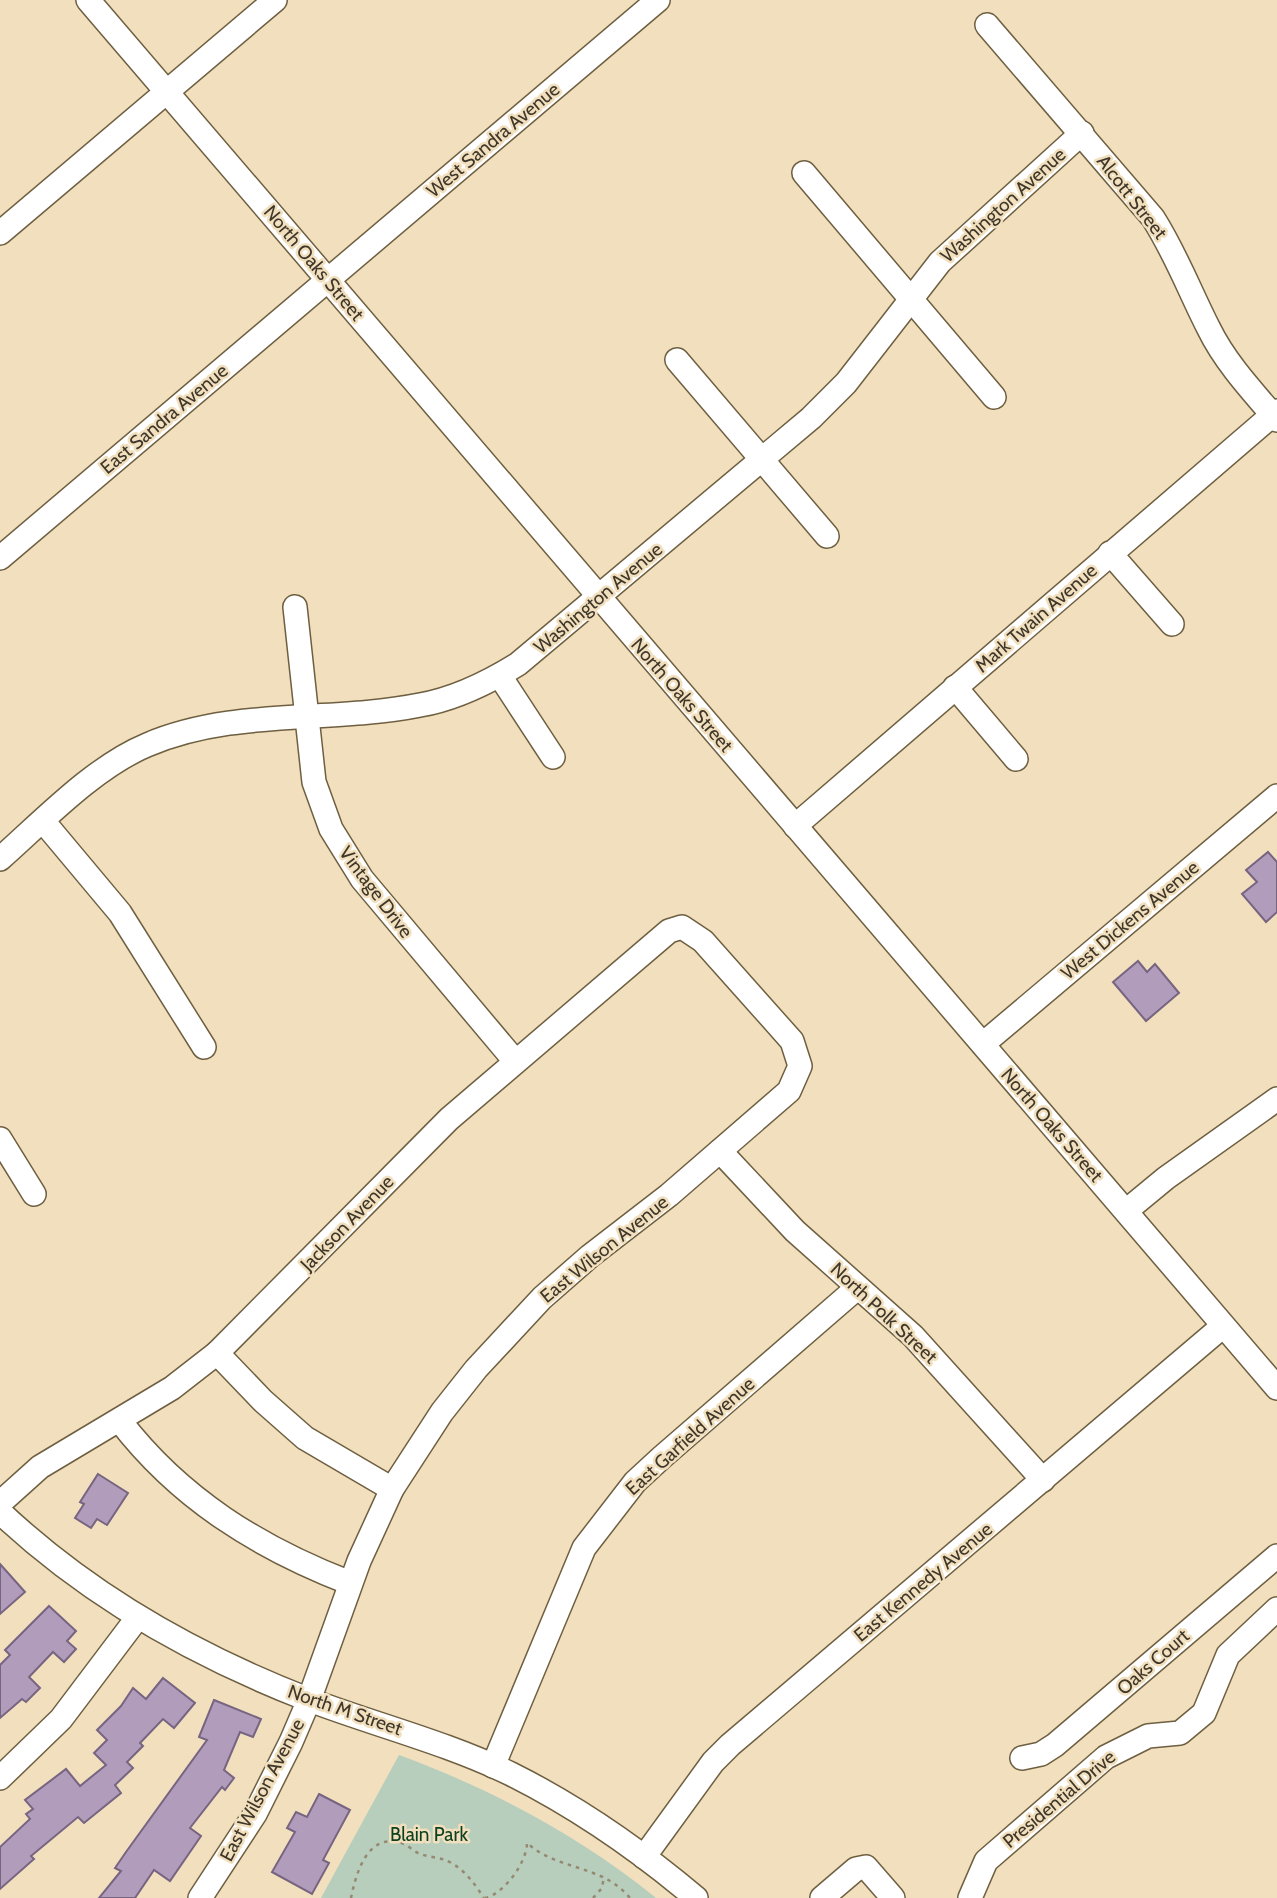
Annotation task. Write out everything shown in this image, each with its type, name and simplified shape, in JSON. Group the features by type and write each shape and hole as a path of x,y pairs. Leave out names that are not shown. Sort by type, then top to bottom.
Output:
{"street":[{"name":"North Oaks Street","path":"88,0 1277,1388"},
{"path":"0,233 275,0"},
{"name":"West Sandra Avenue","path":"328,280 658,0"},
{"name":"Alcott Street","path":"987,25 1153,218 1173,250 1209,331 1228,360 1275,415"},
{"name":"Washington Avenue","path":"0,859 121,758 147,745 220,724 420,705 446,698 500,676 549,640 762,460 846,383 940,262 1082,134"},
{"path":"804,173 993,397"},
{"name":"East Sandra Avenue","path":"0,558 328,280"},
{"path":"677,360 827,536"},
{"name":"Mark Twain Avenue","path":"795,826 1110,553 1275,415"},
{"path":"1110,553 1172,624"},
{"name":"Vintage Drive","path":"295,607 314,782 331,829 344,854 382,903 515,1061"},
{"path":"500,676 553,757"},
{"path":"954,687 1016,759"},
{"name":"West Dickens Avenue","path":"983,1044 1277,796"},
{"path":"43,821 120,913 204,1046"},
{"name":"Jackson Avenue","path":"0,1503 40,1467 121,1421 172,1388 218,1353 449,1119 658,939 681,927 703,941 792,1041 800,1066"},
{"name":"East Wilson Avenue","path":"200,1898 255,1814 309,1700 350,1583 392,1489 442,1412 508,1332 590,1256 643,1217 789,1091 800,1066"},
{"path":"1126,1211 1166,1178 1277,1099"},
{"path":"0,1139 34,1194"},
{"name":"North Polk Street","path":"720,1151 765,1202 913,1336 1043,1480"},
{"name":"East Garfield Avenue","path":"494,1766 583,1548 612,1510 661,1458 857,1288"},
{"name":"East Kennedy Avenue","path":"644,1857 713,1762 730,1745 1223,1326"},
{"path":"218,1353 263,1401 305,1438 392,1489"},
{"path":"121,1421 140,1447 227,1523 307,1567 350,1583"},
{"name":"North M Street","path":"0,1512 54,1560 138,1617 230,1667 309,1700 422,1736 494,1766 558,1800 644,1857 696,1898"},
{"name":"Oaks Court","path":"1022,1758 1041,1754 1055,1745 1277,1556"},
{"name":"Presidential Drive","path":"970,1898 977,1875 986,1861 1106,1757 1141,1738 1180,1733 1197,1720 1204,1713 1228,1656 1277,1609"},
{"path":"0,1778 61,1719 138,1617"},
{"path":"822,1898 856,1869 866,1867 893,1898"}],"path":[{"path":"351,1898 360,1862 375,1846 402,1843 418,1853 457,1867 484,1898 490,1897 515,1872 527,1852 527,1843 557,1862 604,1876 630,1898"},
{"path":"593,1898 602,1888 604,1876"}],"green space":[{"name":"Blain Park","path":"399,1755 467,1783 534,1816 597,1854 656,1898 321,1898"}],"building":[{"path":"1268,852 1277,862 1277,912 1266,922 1242,894 1257,882 1246,870"},
{"path":"1138,961 1147,972 1155,964 1179,993 1146,1021 1113,982"},
{"path":"98,1474 128,1493 107,1525 97,1519 91,1528 75,1518 84,1504 80,1502"},
{"path":"0,1564 25,1592 0,1614"},
{"path":"49,1606 76,1631 67,1641 76,1649 64,1662 53,1652 29,1677 40,1688 26,1702 22,1699 0,1718 0,1665 10,1655 5,1650"},
{"path":"163,1678 195,1703 174,1728 163,1719 140,1743 143,1746 127,1762 133,1768 115,1785 121,1793 84,1823 78,1817 31,1856 34,1859 0,1889 0,1847 30,1819 26,1814 33,1809 25,1800 66,1769 80,1786 106,1765 94,1753 107,1740 97,1730 121,1706 133,1688 146,1699"},
{"path":"214,1700 261,1719 253,1737 240,1732 224,1770 234,1778 225,1790 222,1787 190,1828 201,1836 170,1881 154,1870 135,1898 99,1898 121,1871 115,1868 207,1740 199,1737"},
{"path":"319,1794 350,1810 323,1860 329,1863 312,1894 272,1872 295,1832 287,1828 296,1812 307,1817"}]}
